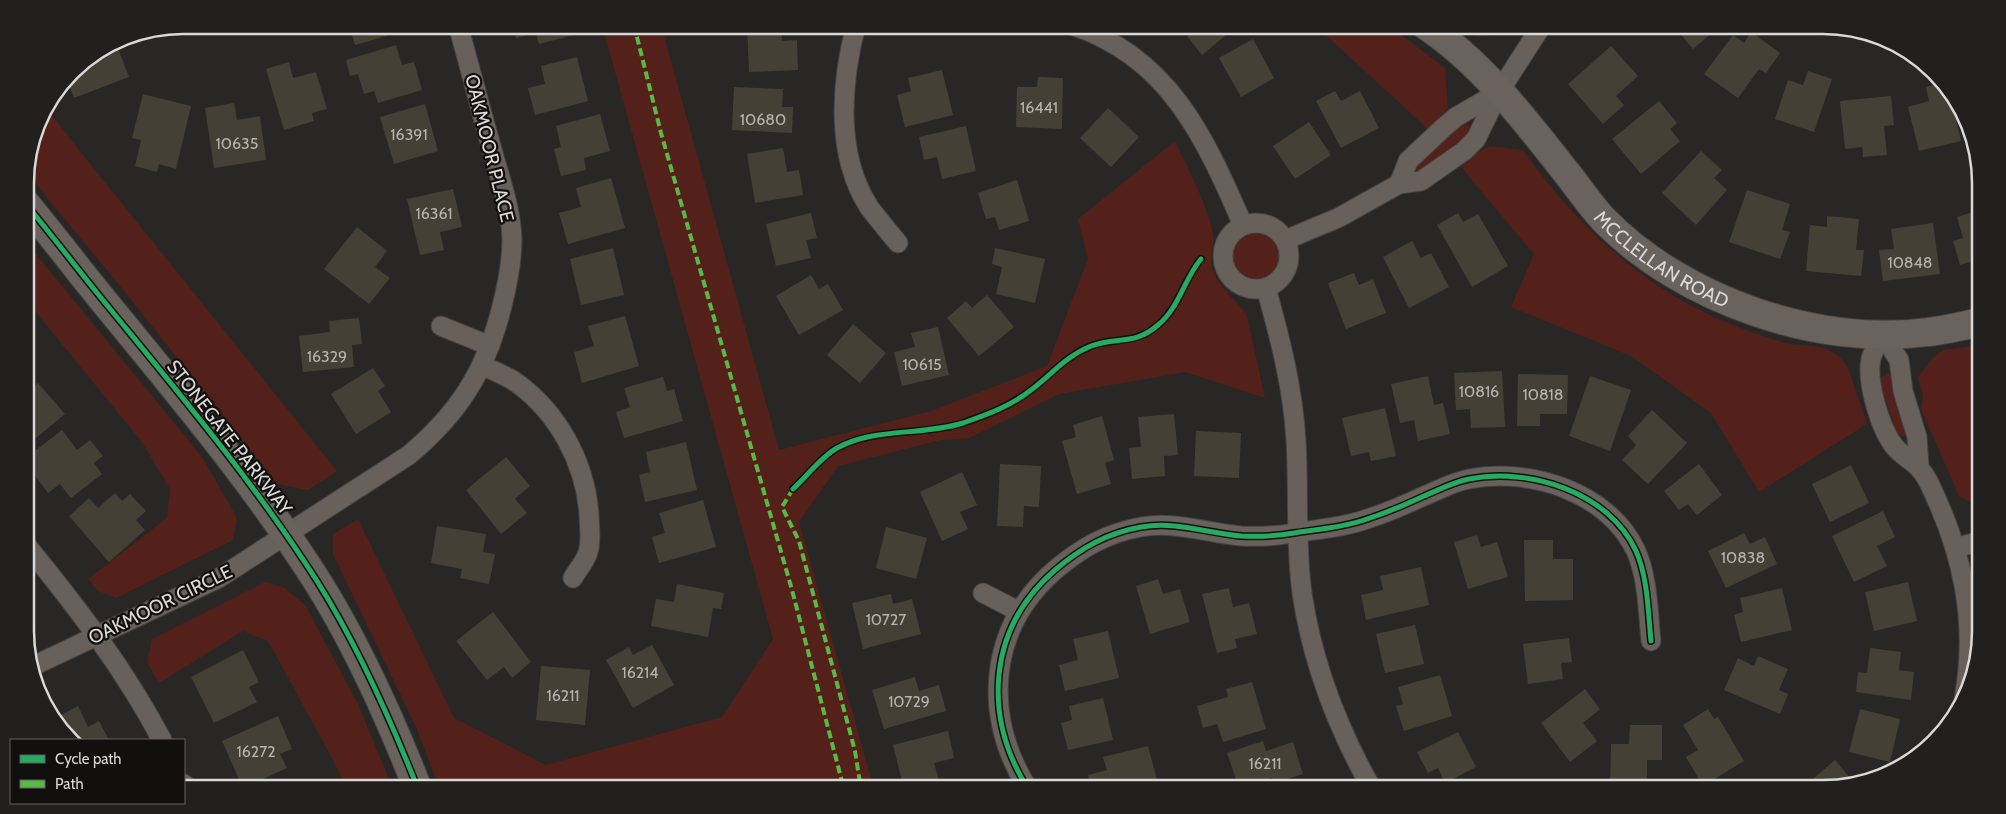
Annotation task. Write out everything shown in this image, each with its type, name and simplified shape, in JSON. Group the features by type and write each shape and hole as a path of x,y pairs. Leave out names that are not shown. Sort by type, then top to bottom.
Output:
{"street":[{"name":"OAKMOOR PLACE","path":"286,535 409,455 424,442 452,413 482,366 490,346 506,291 511,266 512,237 504,192 460,34"},
{"path":"854,34 847,69 845,99 848,156 855,179 869,206 898,242"},
{"path":"1095,34 1129,52 1145,65 1176,97 1205,142 1243,225"},
{"name":"MCCLELLAN ROAD","path":"1436,34 1460,54 1499,92 1540,139 1605,221 1636,248 1667,271 1694,286 1753,312 1812,327 1882,334 1927,332 1972,324"},
{"path":"1285,240 1338,218 1398,184 1422,181 1464,151 1476,139 1499,92 1536,34"},
{"path":"1398,184 1408,161 1443,128 1456,117 1499,92"},
{"name":"STONEGATE PARKWAY","path":"34,214 186,401 286,535 317,582 353,644 414,780"},
{"path":"1259,222 1267,224 1274,228 1285,240 1289,249 1287,269 1282,277 1266,288 1246,288 1236,284 1224,268 1222,258 1227,238 1243,225 1259,222"},
{"path":"1266,288 1291,393 1296,440 1297,532 1302,594 1323,679 1345,737 1367,780"},
{"path":"441,326 490,346"},
{"path":"1882,334 1871,359 1873,392 1882,424 1894,446 1920,466"},
{"path":"1882,334 1899,360 1903,392 1917,437 1920,466 1936,498 1955,548 1966,594 1970,637 1967,671"},
{"path":"482,366 515,382 535,398 552,418 568,442 580,468 588,498 588,552 573,578"},
{"path":"1023,780 1009,753 999,707 1002,657 1018,611 1035,589 1072,556 1093,543 1115,533 1162,525 1186,526 1240,536 1272,537 1354,524 1445,486 1469,479 1514,478 1553,484 1590,501 1624,532 1635,550 1643,571 1651,641"},
{"name":"OAKMOOR CIRCLE","path":"38,664 202,587 286,535"},
{"path":"1955,548 1972,543"},
{"path":"34,555 73,602 146,710 161,739"},
{"path":"983,593 1018,611"}],"shaded area":[{"path":"605,34 663,34 779,450 931,411 1047,366 1088,259 1078,219 1175,141 1197,186 1210,222 1214,238 1211,260 1213,271 1220,284 1247,316 1265,398 1186,372 1059,394 969,438 941,440 838,466 799,522 871,780 437,780 416,727 333,554 333,534 358,519 454,718 546,765 722,717 773,639"},
{"path":"1325,34 1400,34 1445,68 1448,108 1429,130"},
{"path":"1472,34 1504,34 1484,36"},
{"path":"51,114 337,471 308,490 277,484 125,292 34,182 39,144"},
{"path":"1464,122 1470,127 1469,133 1419,172 1416,170 1416,167"},
{"path":"1490,146 1523,150 1544,178 1591,231 1616,254 1672,295 1703,312 1756,334 1790,344 1822,348 1837,355 1845,364 1850,374 1867,424 1759,492 1711,413 1631,356 1511,307 1534,254 1461,167 1475,154"},
{"path":"1255,232 1264,234 1272,239 1277,247 1279,256 1277,265 1272,273 1264,278 1255,280 1246,278 1238,273 1233,265 1231,256 1233,247 1238,239 1246,234"},
{"path":"34,252 202,457 237,518 233,540 116,598 98,591 88,579 167,518 170,489 142,442 34,310"},
{"path":"1972,346 1972,502 1959,496 1921,409 1923,396 1918,377 1933,358 1943,350"},
{"path":"1888,373 1892,376 1898,407 1906,432 1904,437 1897,434 1880,382 1881,378"},
{"path":"265,582 285,588 305,605 358,704 389,780 343,780 268,641 243,631 159,683 147,662 152,639"}],"building":[{"path":"352,34 393,34 355,45"},
{"path":"515,34 532,34 516,38"},
{"path":"536,34 574,34 574,35 539,44"},
{"path":"747,34 782,34 782,41 797,40 798,70 749,72"},
{"path":"1190,34 1227,34 1202,55 1187,36"},
{"path":"1680,34 1710,34 1693,49"},
{"path":"1750,34 1754,34 1780,53 1766,73 1759,69 1738,98 1704,74 1733,35 1744,43"},
{"path":"1253,39 1274,78 1241,97 1219,58"},
{"path":"396,45 402,65 414,62 422,90 378,103 374,91 364,94 358,74 350,76 346,60"},
{"path":"1611,46 1638,76 1616,96 1624,105 1603,124 1568,84"},
{"path":"118,49 129,77 74,98 70,87 77,77 100,59"},
{"path":"577,57 588,101 535,115 528,88 545,84 541,66"},
{"path":"289,62 293,78 316,72 327,109 312,113 314,121 284,130 266,69"},
{"path":"942,70 953,115 905,127 897,95 911,91 908,78"},
{"path":"1808,71 1832,79 1814,132 1775,119 1788,80 1803,85"},
{"path":"1038,77 1063,78 1062,129 1016,127 1017,87 1037,87"},
{"path":"1935,85 1952,108 1961,141 1919,151 1908,107 1929,101 1926,87"},
{"path":"734,87 783,89 782,107 793,107 792,133 732,130"},
{"path":"1335,91 1341,101 1360,91 1379,128 1341,148 1316,101"},
{"path":"143,94 191,106 176,169 159,164 157,172 135,166 141,140 132,138"},
{"path":"1891,96 1894,125 1884,126 1887,155 1863,157 1862,147 1845,149 1840,101"},
{"path":"1659,101 1677,123 1670,129 1680,141 1641,174 1612,139"},
{"path":"234,103 237,120 260,116 266,160 214,168 205,108"},
{"path":"425,104 438,151 394,164 380,117"},
{"path":"1108,108 1139,137 1111,167 1080,138"},
{"path":"600,114 610,151 584,158 586,170 561,176 554,149 561,147 556,126"},
{"path":"1309,122 1331,155 1295,179 1273,146"},
{"path":"966,126 976,171 942,179 937,157 924,160 919,137"},
{"path":"783,148 787,172 799,170 803,195 755,203 747,154"},
{"path":"1701,151 1722,170 1714,178 1727,190 1696,225 1662,193"},
{"path":"611,178 625,228 568,244 559,213 581,207 576,188"},
{"path":"1017,180 1029,221 999,230 995,217 986,219 978,193"},
{"path":"453,189 462,227 440,232 444,250 420,255 407,199"},
{"path":"1747,190 1790,204 1782,230 1790,232 1780,259 1729,242"},
{"path":"1972,212 1972,261 1960,265 1953,241 1963,238 1957,217"},
{"path":"811,213 817,238 806,240 811,258 776,266 766,224"},
{"path":"1458,213 1463,222 1478,214 1508,266 1472,287 1437,225"},
{"path":"1827,216 1859,219 1856,250 1864,250 1861,276 1806,271 1810,225 1827,227"},
{"path":"1933,223 1940,274 1883,281 1879,250 1894,249 1891,229"},
{"path":"357,227 387,251 375,267 390,278 369,304 324,269"},
{"path":"1412,241 1421,258 1431,253 1449,287 1409,308 1383,257"},
{"path":"613,248 624,295 581,305 570,259"},
{"path":"995,248 1045,259 1035,303 996,294 1002,267 992,264"},
{"path":"1354,273 1359,285 1373,279 1386,313 1346,329 1328,283"},
{"path":"811,275 819,289 828,284 843,310 799,335 776,296"},
{"path":"987,295 1014,327 979,356 947,318 966,301 972,308"},
{"path":"625,316 639,366 582,383 574,352 594,346 588,326"},
{"path":"359,318 362,344 352,345 354,367 303,372 299,336 330,332 329,321"},
{"path":"853,324 886,353 860,383 827,355"},
{"path":"938,327 949,375 902,386 894,352 915,347 911,333"},
{"path":"373,368 385,386 378,391 391,412 356,434 331,394"},
{"path":"1502,371 1505,427 1471,428 1470,409 1456,410 1454,373"},
{"path":"1518,374 1568,375 1567,414 1540,414 1540,426 1517,426"},
{"path":"1428,376 1434,405 1443,403 1450,434 1418,441 1414,420 1400,423 1391,384"},
{"path":"1590,376 1631,390 1610,451 1569,436"},
{"path":"663,377 667,391 674,389 683,421 624,438 616,412 630,407 624,388"},
{"path":"38,383 65,414 36,438 34,436 34,387"},
{"path":"1385,408 1396,456 1371,461 1369,452 1351,456 1342,418"},
{"path":"1652,410 1687,443 1648,484 1622,460 1636,445 1628,436"},
{"path":"1174,414 1178,455 1164,456 1165,476 1132,479 1129,448 1141,447 1138,417"},
{"path":"1102,416 1114,460 1105,463 1111,484 1077,494 1062,441 1076,437 1073,425"},
{"path":"62,430 77,450 90,440 103,456 94,463 102,474 71,498 60,484 48,493 34,474 34,452"},
{"path":"1196,431 1241,433 1239,478 1194,476"},
{"path":"686,442 697,490 645,502 639,475 650,472 646,452"},
{"path":"506,457 530,486 515,499 527,513 501,534 466,490"},
{"path":"1000,464 1041,466 1039,507 1024,506 1023,527 997,526"},
{"path":"1699,464 1722,495 1697,515 1688,504 1679,510 1664,491"},
{"path":"1851,465 1869,503 1830,522 1812,484"},
{"path":"962,472 977,505 960,512 968,529 942,541 920,492"},
{"path":"115,493 122,501 130,494 146,511 136,520 145,530 109,562 69,516 89,498 98,508"},
{"path":"703,500 716,547 659,563 652,537 665,533 659,513"},
{"path":"1883,511 1895,537 1877,546 1887,566 1854,582 1832,536"},
{"path":"437,526 486,534 483,552 495,554 489,584 460,578 462,569 431,563"},
{"path":"886,527 927,538 916,579 876,568"},
{"path":"1744,533 1750,544 1765,537 1777,564 1726,588 1708,551"},
{"path":"1477,535 1481,547 1497,542 1508,577 1468,589 1454,542"},
{"path":"1524,540 1553,540 1553,559 1573,559 1573,600 1525,601"},
{"path":"1421,567 1429,605 1366,620 1361,595 1383,590 1380,576"},
{"path":"1158,579 1163,594 1180,589 1190,622 1150,634 1136,586"},
{"path":"1908,582 1917,621 1874,631 1865,592"},
{"path":"677,584 724,593 721,609 713,608 708,637 651,626 656,599 674,602"},
{"path":"1229,588 1233,607 1249,603 1257,634 1235,639 1237,648 1217,653 1202,594"},
{"path":"1782,588 1792,630 1741,642 1734,615 1743,612 1740,598"},
{"path":"891,594 893,604 912,599 921,634 863,649 852,603"},
{"path":"493,612 531,662 512,678 504,667 487,680 456,641"},
{"path":"1415,625 1424,664 1385,673 1376,634"},
{"path":"1108,631 1119,678 1065,691 1059,665 1078,660 1073,639"},
{"path":"1569,638 1572,662 1561,663 1563,679 1528,684 1523,644"},
{"path":"652,645 674,685 633,708 606,660 629,647 633,655"},
{"path":"1870,648 1901,652 1899,670 1914,672 1911,700 1856,692 1858,672 1867,673"},
{"path":"243,650 259,682 249,687 257,702 214,723 191,677"},
{"path":"1758,656 1788,669 1779,690 1788,694 1780,714 1724,690 1738,658 1754,666"},
{"path":"541,666 590,670 585,725 536,720"},
{"path":"1440,675 1452,716 1404,731 1396,706 1403,704 1398,687"},
{"path":"915,677 919,691 939,685 946,711 884,729 872,690"},
{"path":"1252,682 1266,729 1223,742 1217,724 1203,728 1197,706 1228,697 1226,689"},
{"path":"1585,689 1600,709 1583,723 1597,741 1570,762 1541,723"},
{"path":"1103,698 1113,740 1068,750 1061,723 1072,720 1069,706"},
{"path":"78,706 88,727 99,721 108,739 81,739 60,716"},
{"path":"1708,709 1714,719 1718,717 1744,761 1713,780 1699,780 1686,757 1698,750 1683,725"},
{"path":"1860,709 1900,719 1890,762 1849,752"},
{"path":"278,716 292,749 280,754 287,768 261,780 239,780 222,741"},
{"path":"1630,725 1662,725 1662,760 1647,760 1647,780 1610,780 1611,744 1629,744"},
{"path":"948,731 954,758 934,763 939,780 902,780 893,745"},
{"path":"1458,732 1476,767 1451,780 1444,780 1438,768 1428,773 1417,752"},
{"path":"1263,741 1266,751 1293,742 1303,774 1283,780 1272,780 1272,778 1265,780 1236,780 1227,753"},
{"path":"1148,746 1157,780 1089,780 1088,775 1107,770 1103,757"},
{"path":"1835,760 1850,777 1833,780 1812,780"}],"marked path":[{"path":"636,34 661,133 792,590 842,780"},
{"path":"793,489 782,507 799,541 855,751 860,780"}],"cycle path":[{"path":"34,214 218,442 294,545 332,606 360,657 385,709 414,780"},
{"path":"793,489 831,452 852,441 883,434 947,427 981,417 1023,396 1066,360 1082,350 1100,343 1133,338 1149,332 1171,310 1201,259"},
{"path":"1023,780 1013,761 1003,732 999,702 999,674 1005,645 1016,618 1033,593 1055,570 1075,555 1106,537 1141,527 1167,525 1228,535 1281,535 1352,524 1397,508 1463,480 1492,476 1517,477 1541,481 1565,488 1587,499 1607,513 1624,530 1636,551 1643,572 1651,641"}]}
